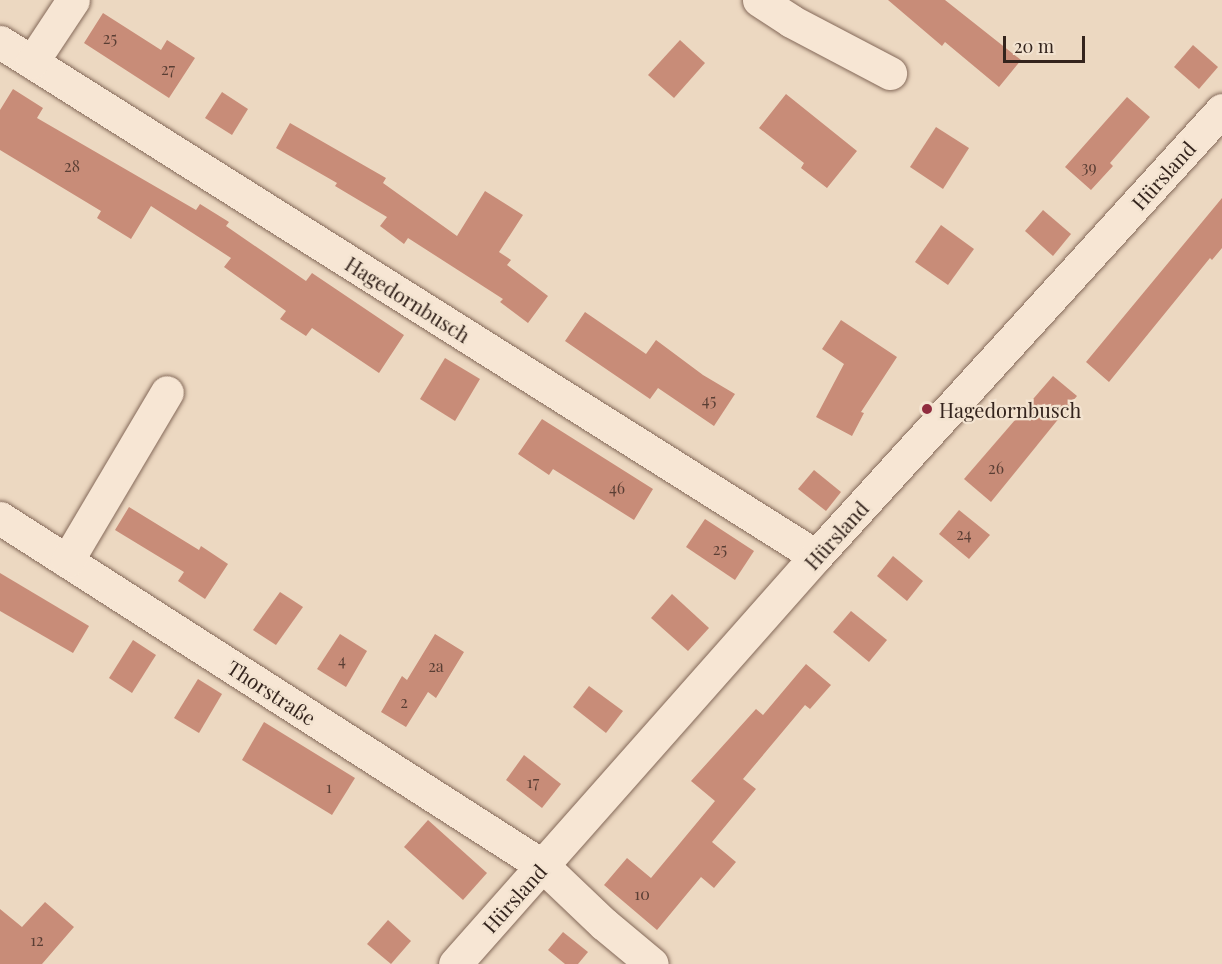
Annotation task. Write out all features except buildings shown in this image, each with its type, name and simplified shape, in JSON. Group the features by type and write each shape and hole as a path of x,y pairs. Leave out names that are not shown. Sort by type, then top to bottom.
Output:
{"street":[{"path":"32,62 73,0"},
{"path":"759,0 791,21 890,73"},
{"name":"Hagedornbusch","path":"0,42 816,556"},
{"name":"Hürsland","path":"455,964 816,556 1222,110"},
{"path":"67,561 167,392"},
{"name":"Thorstraße","path":"0,518 543,866 604,924 652,964"}],"place":[{"name":"Hagedornbusch","path":"927,409"}]}
